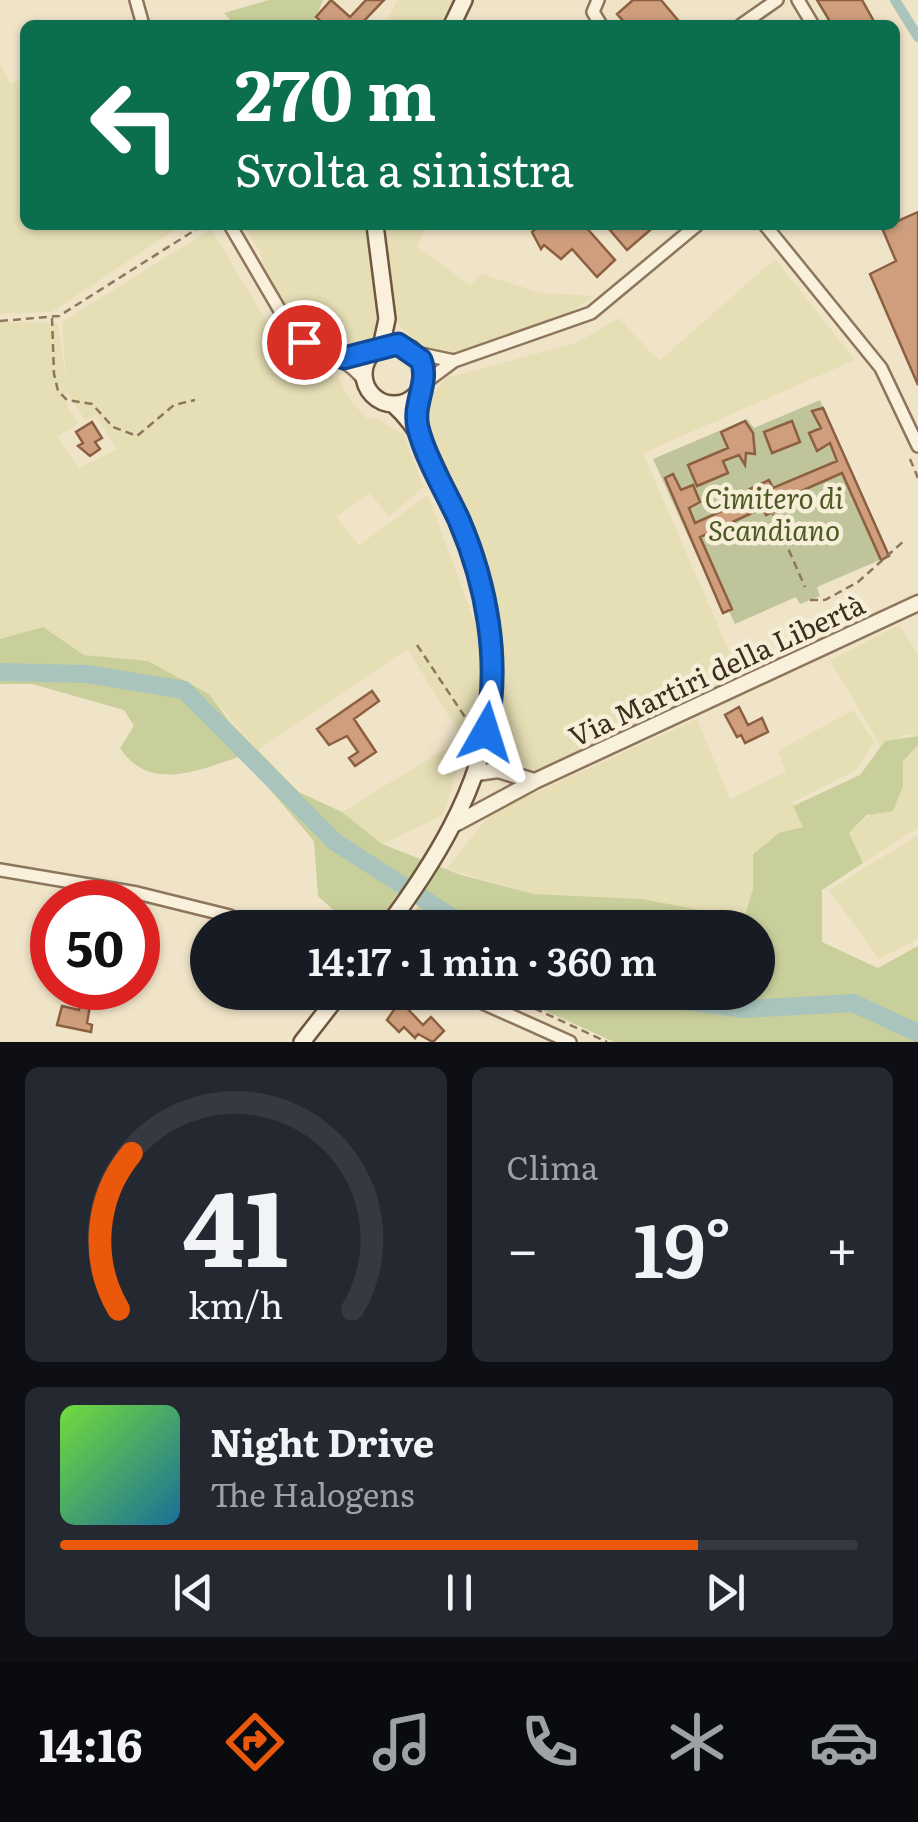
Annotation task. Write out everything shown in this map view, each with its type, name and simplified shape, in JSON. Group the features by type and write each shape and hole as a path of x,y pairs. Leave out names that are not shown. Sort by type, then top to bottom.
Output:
{"main road":[{"path":"376,230 387,319 376,350 364,367 365,382 379,400 394,404 418,429 474,554 492,658 486,732 477,773 457,823 399,910"},
{"path":"387,319 424,368 418,429"},
{"path":"376,350 413,350"},
{"path":"394,404 421,388"},
{"path":"302,1042 327,1010"}],"street":[{"path":"748,20 777,0"},
{"path":"233,230 292,330 304,342 344,358 365,382"},
{"path":"421,388 454,361 590,313 691,230"},
{"path":"769,230 881,368 918,446"},
{"path":"344,358 376,350"},
{"path":"413,350 454,361"},
{"name":"Via Martiri della Libertà","path":"457,823 535,781 918,602"},
{"path":"486,732 508,772"},
{"path":"477,773 485,769 508,772 535,781"},
{"path":"0,870 137,893 206,910"},
{"path":"498,1010 570,1042"}],"path":[{"path":"0,320 52,318 196,230"},
{"path":"52,318 58,391 67,400 92,404 113,427 137,436 174,405 195,400"},
{"path":"910,459 918,478"},
{"path":"773,514 804,587"},
{"path":"810,600 825,600 858,582 906,539"},
{"path":"417,646 470,732 486,732"},
{"path":"538,1010 606,1042"}],"shaded area":[{"path":"397,0 453,0 443,20 387,20"},
{"path":"0,64 11,84 20,80 20,230 175,230 52,312 0,314"},
{"path":"212,230 282,347 308,369 339,378 346,395 366,418 377,419 404,435 424,487 389,517 370,493 336,517 359,545 428,495 483,645 476,709 443,815 382,844 342,812 463,738 407,649 258,750 209,694 148,661 84,655 43,627 0,639 0,322 58,323 66,381 62,322","holes":["66,391 85,420 96,416 117,449 79,468 57,437 79,424 68,407"]},
{"path":"246,230 367,230 376,301 375,340 367,348 346,353 307,338 266,282 261,253"},
{"path":"382,230 424,230 417,247 470,285 482,274 541,293 595,296 562,317 456,354 420,349 394,318"},
{"path":"775,259 855,360 643,453 741,679 530,775 501,754 497,736 501,657 490,592 480,549 423,422 431,396 446,378 576,343 619,318 659,361"},
{"path":"899,625 918,654 918,736 907,734 881,747 830,660"},
{"path":"853,710 874,742 856,770 793,802 803,827 779,833 753,854 753,889 746,910 701,910 642,899 534,894 446,869 491,813 697,719 730,799 786,772 778,751"},
{"path":"918,745 918,828 863,863 849,833 903,786 903,761"},
{"path":"918,835 918,939 879,959 829,890"}],"green space":[{"path":"269,0 323,0 315,20 230,20 224,13"},
{"name":"Cimitero di Scandiano","path":"820,400 889,556 817,587 820,596 800,604 796,597 735,624 729,611 723,613 653,459 747,419 754,428"},
{"path":"43,627 84,655 148,661 209,694 230,722 299,792 342,812 382,844 461,875 534,894 642,899 701,910 416,910 423,899 403,885 387,910 333,910 318,896 314,841 241,756 176,774 145,770 120,748 134,726 124,710 32,684 0,684 0,639"},
{"path":"918,736 918,745 903,761 903,786 893,811 867,815 849,833 863,863 822,890 822,942 878,968 918,946 918,1042 614,1042 543,1010 775,1010 775,910 746,910 753,889 753,854 779,833 803,827 793,806 860,775 885,741"}],"building":[{"path":"331,0 350,17 366,0 384,0 365,20 316,17"},
{"path":"633,0 661,0 678,20 622,20 617,14"},
{"path":"817,0 862,0 873,20 829,20"},
{"path":"918,212 918,385 870,274 896,261 883,230 900,230 900,220"},
{"path":"588,230 615,260 597,277 572,249 561,259 544,245 541,249 532,232"},
{"path":"610,230 650,230 627,250"},
{"path":"823,408 889,556 881,560 842,473 783,499 775,505 777,510 766,515 764,510 754,512 700,537 732,609 723,613 665,478 673,474 681,490 693,485 700,502 689,508 695,523 753,497 750,489 769,480 773,488 837,461 830,443 817,451 809,433 821,428 812,411"},
{"path":"745,421 753,433 755,454 746,453 745,465 739,455 723,461 728,473 697,486 688,465 728,448 721,432"},
{"path":"792,421 800,442 772,453 764,432"},
{"path":"92,422 102,438 95,442 100,449 90,456 78,446 83,443 76,432"},
{"path":"372,691 379,701 354,719 376,752 355,766 349,758 358,752 347,736 329,745 317,729"},
{"path":"739,707 748,725 762,718 768,732 745,743 741,735 737,737 725,715"},
{"path":"61,1010 89,1010 87,1023 92,1025 91,1032 57,1025"},
{"path":"394,1010 409,1010 423,1025 431,1017 444,1031 433,1042 418,1034 415,1038 404,1027 399,1032 387,1020"}],"waterway":[{"path":"895,0 918,37"},
{"path":"0,672 87,674 184,690 335,842 441,910"},
{"path":"775,1007 853,1003 918,1033"}],"route":[{"path":"304,342 344,358 372,354 387,344 398,344 410,348 421,360 425,376 419,392 418,429 474,554 484,595 492,658 486,732"}]}
